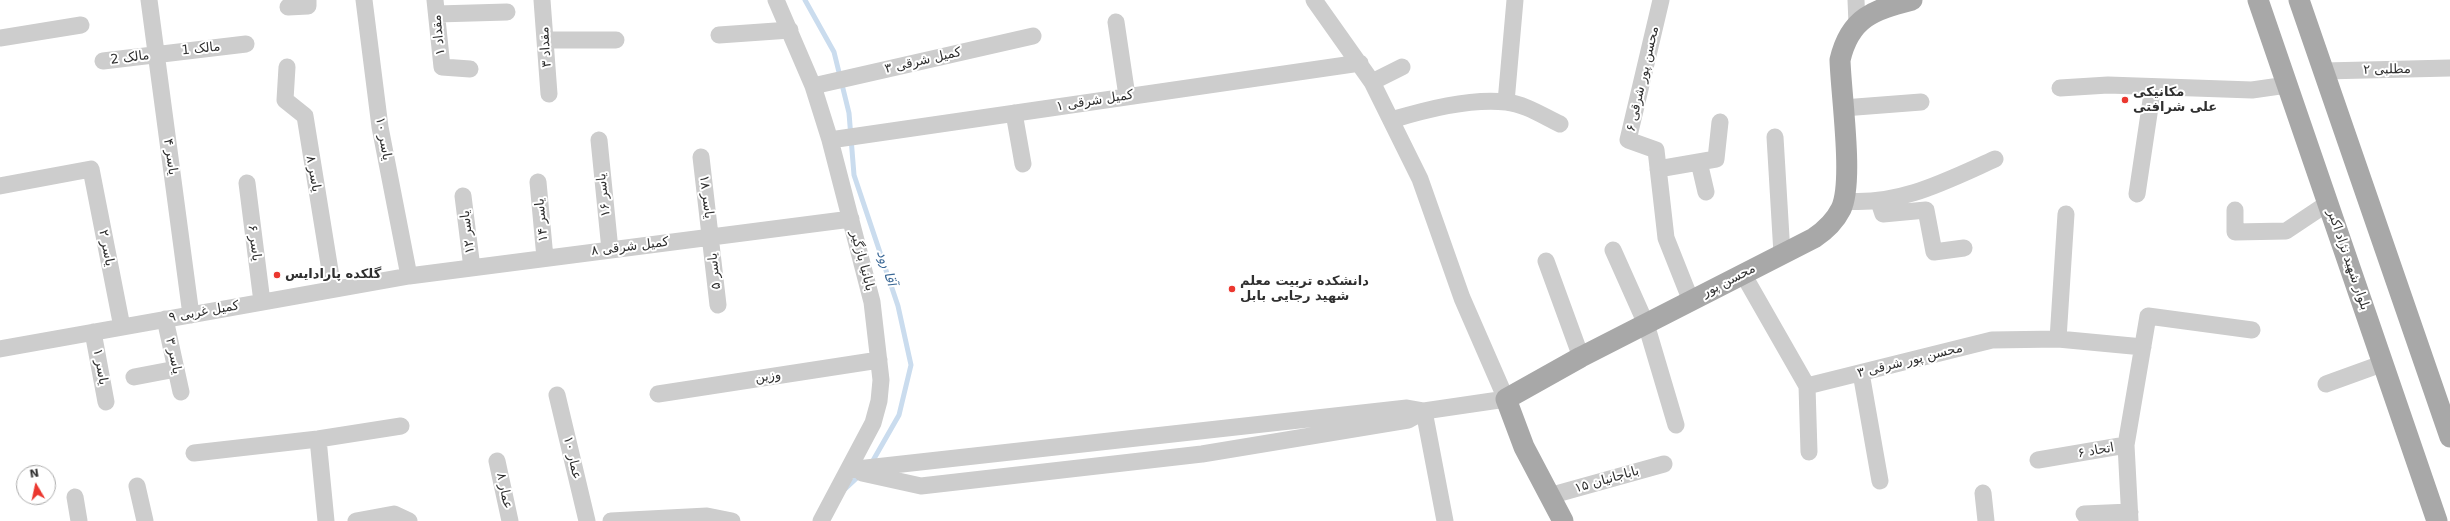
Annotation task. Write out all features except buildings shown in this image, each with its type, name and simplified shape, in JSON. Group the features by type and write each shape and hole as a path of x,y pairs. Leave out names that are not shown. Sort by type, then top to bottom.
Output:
{"main road":[{"name":"محسن پور","path":"1506,399 1581,357 1826,230 1835,220 1844,201 1847,183 1840,60 1846,41 1857,24 1879,9 1912,0"},
{"name":"بلوار شهید نژاد اکبر","path":"2258,0 2384,363 2440,512"},
{"path":"2299,0 2450,437"},
{"path":"1506,399 1524,447 1563,521"}],"street":[{"name":"یاسر ۴","path":"149,0 191,314"},
{"path":"288,7 308,6 308,0"},
{"name":"یاسر ۱۰","path":"364,0 380,127 409,276"},
{"name":"مقداد ۳","path":"542,0 550,94"},
{"name":"بابانیا بازگیر","path":"776,0 814,86 830,140 872,302 881,380 879,401 873,423 821,521"},
{"path":"848,470 1407,408 1424,411 1506,399 1462,298 1420,180 1372,82 1314,0"},
{"path":"1506,102 1515,0"},
{"name":"محسن پور شرقی ۶","path":"1662,0 1628,140 1656,150 1666,238 1691,301"},
{"path":"1856,0 1857,24"},
{"path":"436,7 507,12"},
{"name":"مقداد ۱","path":"436,7 442,67 470,68"},
{"path":"1116,22 1127,96"},
{"path":"0,38 81,25"},
{"path":"719,35 790,30"},
{"name":"کمیل شرقی ۳","path":"814,86 1033,36"},
{"path":"545,40 616,40"},
{"name":"مالک 1","path":"156,54 246,44"},
{"name":"مالک 2","path":"103,61 156,54"},
{"name":"کمیل شرقی ۱","path":"830,140 1360,63"},
{"name":"یاسر ۸","path":"287,67 285,100 305,116 333,289"},
{"path":"1372,82 1402,67"},
{"name":"مطلبی ۲","path":"2324,71 2450,68"},
{"path":"2060,88 2108,85 2252,90 2287,85"},
{"path":"2137,194 2153,87"},
{"path":"1391,120 1438,107 1506,102 1532,110 1560,124"},
{"path":"1843,108 1921,102"},
{"path":"1014,114 1023,164"},
{"path":"1658,169 1716,159 1720,122"},
{"path":"1775,137 1782,254"},
{"name":"یاسر ۱۶","path":"599,140 610,250"},
{"name":"یاسر ۱۸","path":"701,157 711,236"},
{"path":"1844,201 1879,202 1929,189 1995,160"},
{"path":"1699,162 1706,192"},
{"name":"یاسر ۲","path":"0,186 91,169 122,327"},
{"name":"یاسر ۱۴","path":"538,182 545,258"},
{"name":"یاسر ۶","path":"247,183 262,302"},
{"name":"یاسر ۱۲","path":"463,196 472,268"},
{"path":"1879,202 1883,214 1926,210 1934,252 1964,248"},
{"path":"2235,210 2235,232 2286,231 2328,203"},
{"path":"2058,339 2066,214"},
{"name":"کمیل شرقی ۸","path":"409,276 850,219"},
{"name":"یاسر ۵","path":"711,236 718,305"},
{"path":"1613,250 1646,324 1676,425"},
{"path":"1546,261 1581,357"},
{"path":"1743,274 1807,386 1809,452"},
{"name":"کمیل غربی ۹","path":"0,349 409,276"},
{"path":"2126,445 2148,316 2252,330"},
{"name":"یاسر ۳","path":"165,319 181,392"},
{"name":"یاسر ۱","path":"93,332 106,402"},
{"name":"محسن پور شرقی ۳","path":"1807,386 1992,340 2058,339 2142,347"},
{"name":"وزین","path":"658,394 878,360"},
{"path":"2326,384 2384,363"},
{"path":"134,377 176,368"},
{"path":"1861,373 1880,481"},
{"name":"عمار ۱۰","path":"557,395 586,521"},
{"path":"848,470 921,486 1202,454 1408,420 1424,411"},
{"path":"1424,411 1445,521"},
{"path":"194,453 318,439 401,426"},
{"path":"1198,431 1202,454"},
{"path":"318,439 326,521"},
{"name":"اتحاد ۶","path":"2038,460 2126,445 2130,517"},
{"name":"عمار ۸","path":"497,460 510,521"},
{"name":"باباجانیان ۱۵","path":"1549,496 1664,464"},
{"path":"137,486 145,521"},
{"path":"1983,493 1986,521"},
{"path":"75,498 79,521"},
{"path":"356,521 394,514 409,521"},
{"path":"2084,514 2130,517"},
{"path":"611,521 707,516 732,521"}],"waterway":[{"name":"آقا رود","path":"805,0 834,52 849,113 854,175 898,306 911,365 899,415 871,464"},
{"name":"آقا رود","path":"845,489 860,475"}],"place":[{"name":"مکانیکی علی شرافتی","path":"2125,100"},
{"name":"گلکده پارادایس","path":"277,275"},
{"name":"دانشکده تربیت معلم شهید رجایی بابل","path":"1232,289"}]}
